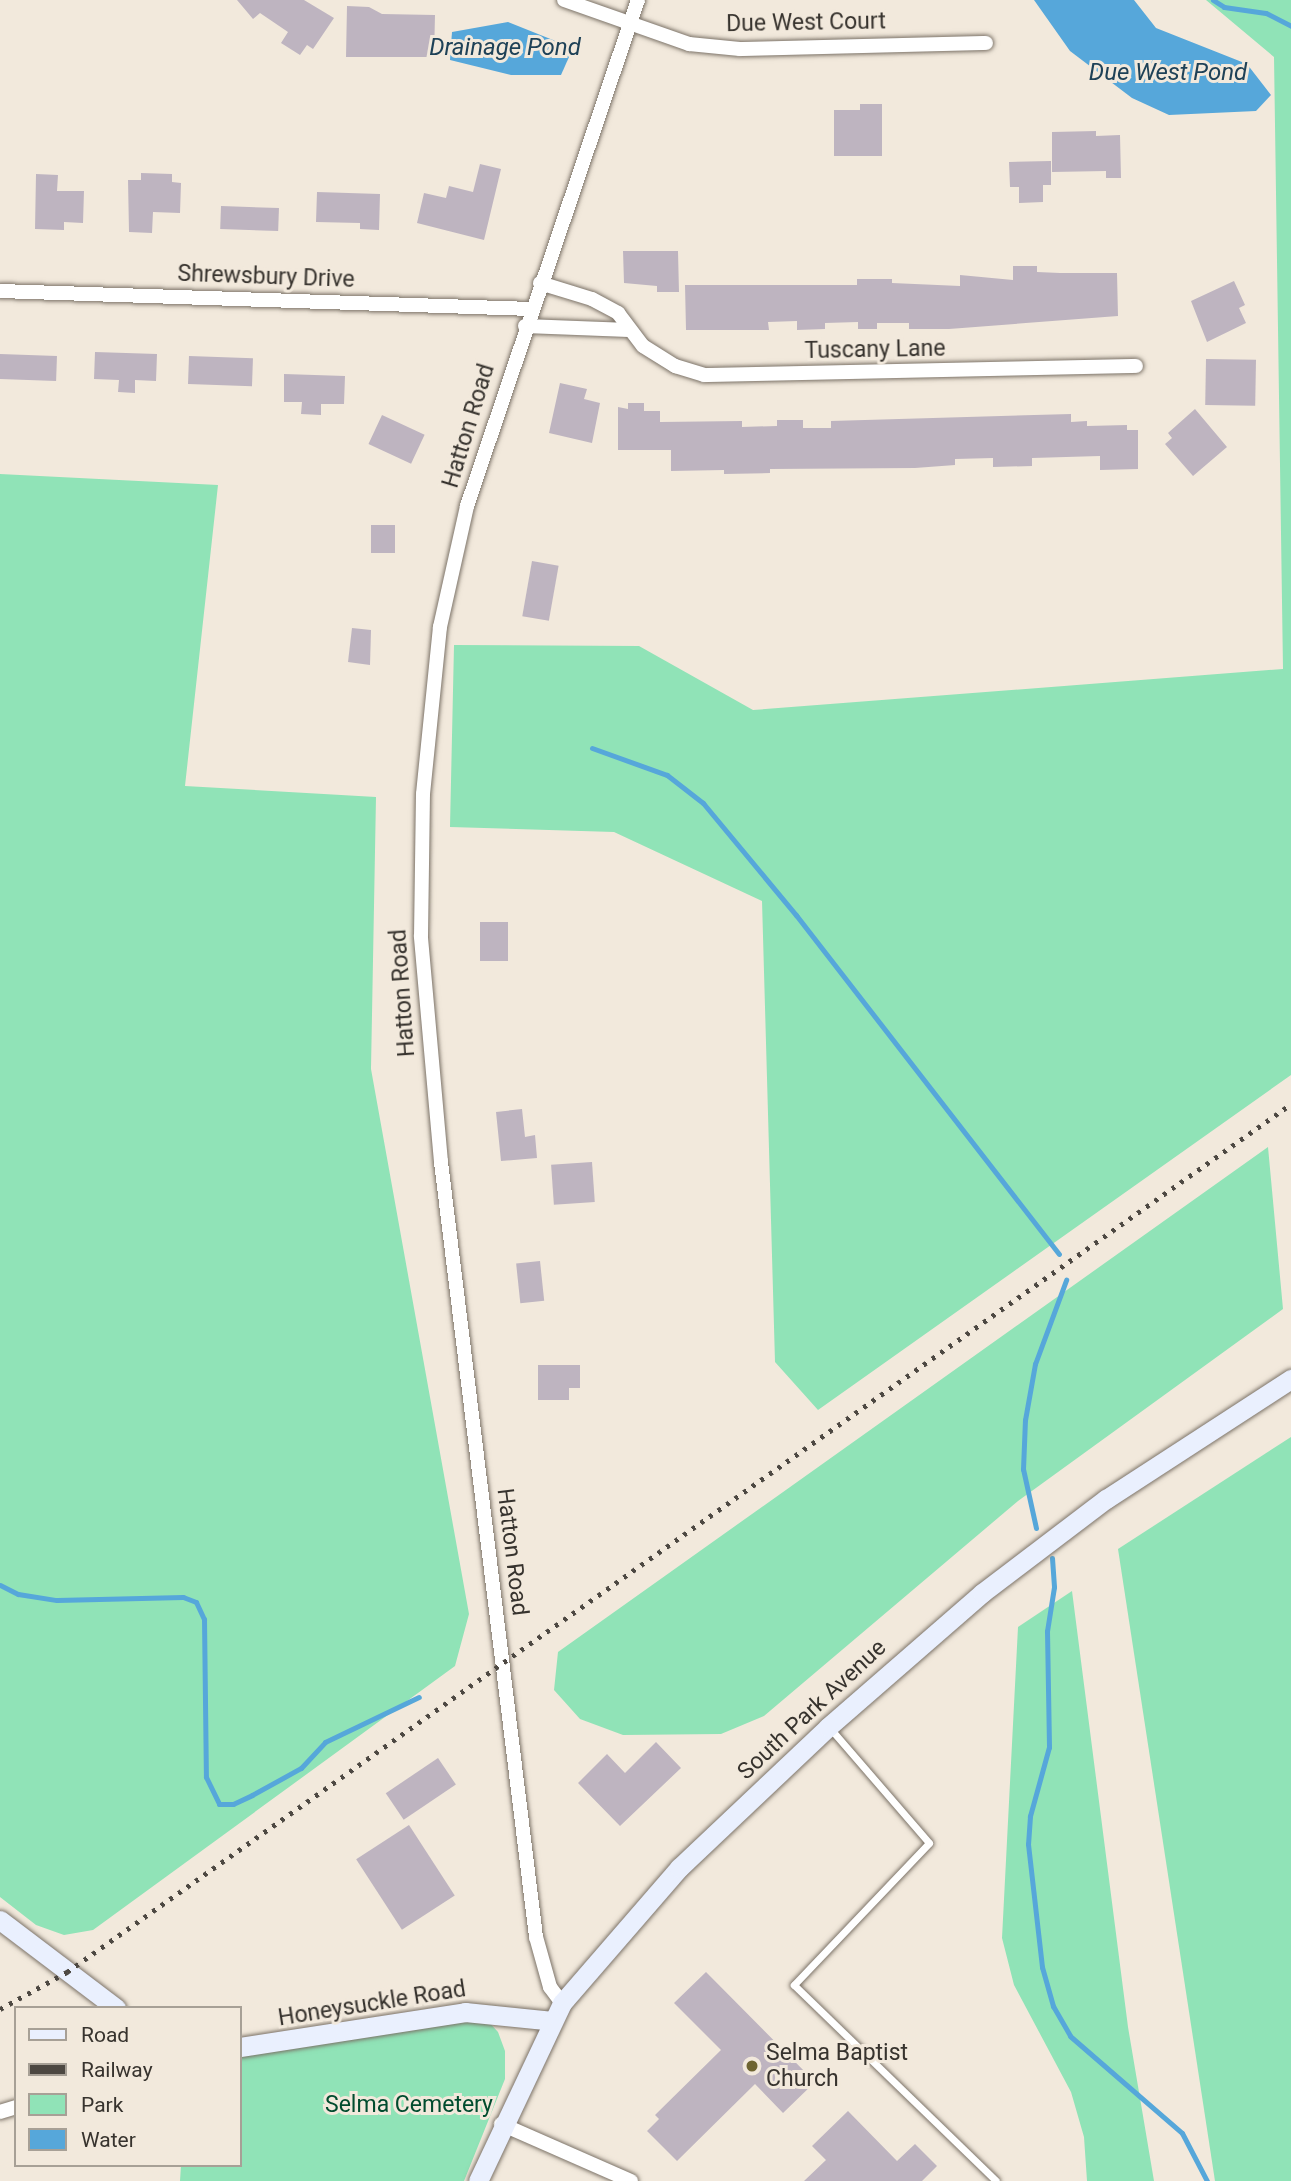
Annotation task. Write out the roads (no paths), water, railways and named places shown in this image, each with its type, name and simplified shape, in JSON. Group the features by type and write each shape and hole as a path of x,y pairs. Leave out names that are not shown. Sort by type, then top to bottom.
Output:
{"street":[{"name":"Due West Court","path":"564,0 689,44 740,48 986,43"},
{"name":"Hatton Road","path":"562,2003 550,1987 536,1937 440,1162 421,936 423,794 440,627 467,506 525,326 638,0"},
{"name":"Tuscany Lane","path":"540,283 592,299 618,313 643,346 675,366 704,375 1136,366"},
{"name":"Shrewsbury Drive","path":"0,291 531,309"},
{"path":"525,326 629,330"},
{"name":"South Park Avenue","path":"478,2181 501,2124 562,2003 642,1905 828,1727 917,1647 1036,1550 1105,1499 1291,1379"},
{"path":"0,1920 113,2006"},
{"name":"Honeysuckle Road","path":"242,2047 465,2012 553,2021"},
{"path":"501,2124 631,2181"}],"lane":[{"path":"828,1727 929,1843 794,1985 996,2181"}],"water":[{"name":"Due West Pond","path":"1034,0 1134,0 1156,28 1247,64 1271,95 1256,111 1169,115 1132,98 1070,51"},
{"name":"Drainage Pond","path":"508,22 573,48 561,75 511,75 450,60 452,32"}],"waterway":[{"path":"1213,0 1224,7 1266,13 1291,26"},
{"path":"592,748 667,775 703,803 796,915 1059,1254"},
{"path":"1036,1528 1023,1469 1025,1420 1035,1364 1066,1280"},
{"path":"1052,1558 1054,1587 1047,1631 1049,1747 1030,1816 1028,1844 1042,1967 1053,2006 1070,2036 1182,2133 1207,2181"},
{"path":"0,1585 18,1594 57,1600 183,1597 196,1602 204,1619 206,1777 219,1804 233,1804 252,1795 301,1768 325,1742 419,1697"}],"railway":[{"path":"0,2009 67,1972 1291,1104"}],"place":[{"name":"Selma Baptist Church","path":"752,2066"}],"park label":[{"name":"Selma Cemetery","path":"409,2105"}]}
